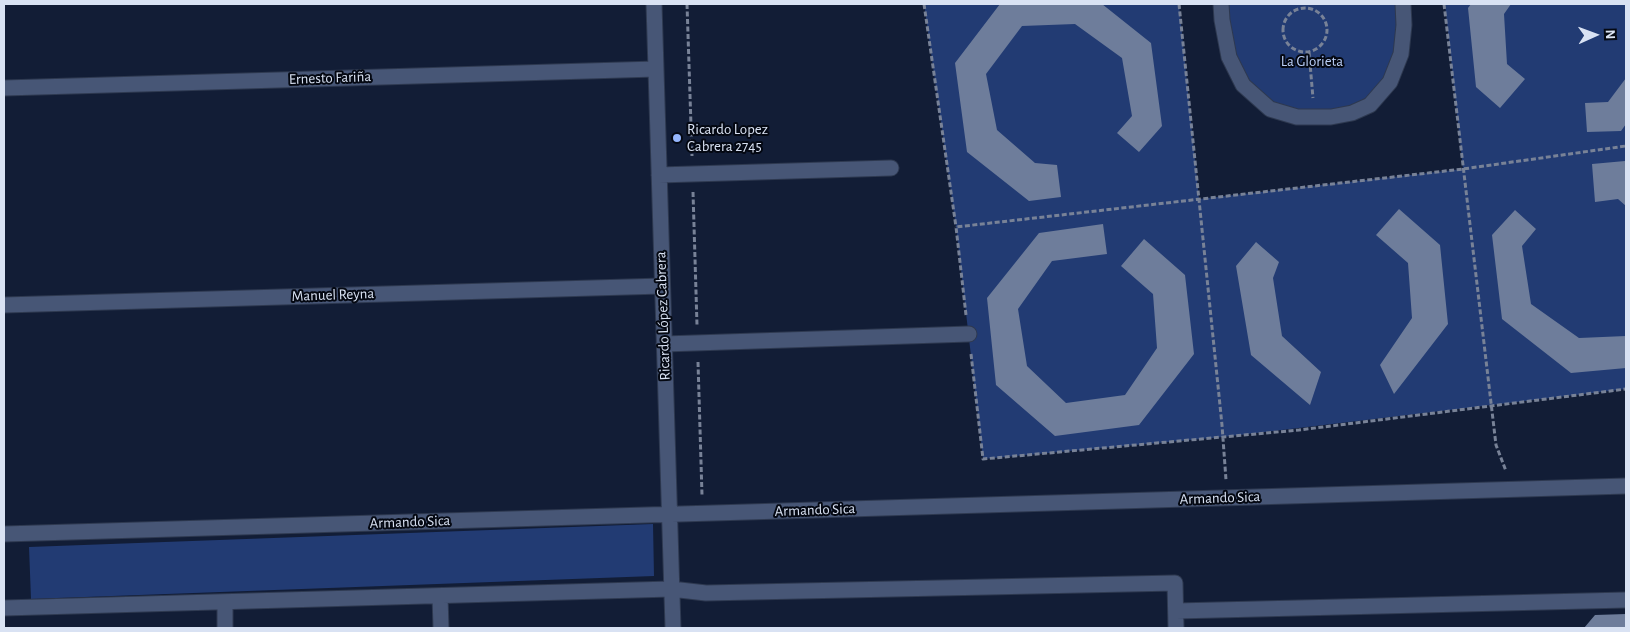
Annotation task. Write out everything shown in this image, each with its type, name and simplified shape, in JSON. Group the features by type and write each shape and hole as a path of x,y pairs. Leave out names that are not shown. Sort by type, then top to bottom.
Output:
{"street":[{"name":"Ricardo López Cabrera","path":"654,4 672,628"},
{"path":"1221,4 1229,57 1243,85 1270,109 1296,117 1331,117 1352,113 1370,105 1390,82 1401,54 1404,25 1403,4"},
{"name":"Ernesto Fariña","path":"4,88 656,69"},
{"path":"659,174 891,168"},
{"name":"Manuel Reyna","path":"4,305 662,286"},
{"path":"664,344 969,334"},
{"name":"Armando Sica","path":"4,534 1626,486"},
{"path":"4,608 671,589 706,593 1175,583 1176,628"},
{"path":"440,596 441,628"},
{"path":"1176,611 1626,600"},
{"path":"224,602 225,628"}],"path":[{"path":"687,4 702,513"},
{"path":"924,4 956,227 983,459 1299,430 1626,389"},
{"path":"1179,4 1228,498"},
{"path":"1444,4 1496,445 1514,490"},
{"path":"1304,5 1318,11 1326,22 1328,30 1322,44 1316,50 1308,52 1293,49 1284,38 1283,31 1283,24 1291,12 1304,5"},
{"path":"1308,52 1314,117"},
{"path":"956,227 1463,168 1626,146"}],"green space":[{"path":"924,4 1179,4 1199,199 1463,169 1445,4 1626,4 1626,389 1223,437 983,459 956,227"},
{"name":"La Glorieta","path":"1221,4 1403,4 1401,54 1370,105 1297,117 1243,85"},
{"path":"653,524 654,576 31,599 29,547"}],"building":[{"path":"1000,4 1102,4 1151,43 1162,126 1139,152 1117,133 1132,116 1122,58 1075,24 1022,26 986,74 997,130 1035,163 1057,165 1061,197 1029,201 967,152 955,63"},
{"path":"1471,4 1511,4 1504,14 1507,64 1525,79 1500,108 1476,87 1468,8"},
{"path":"1626,78 1626,124 1621,131 1587,132 1585,103 1608,102"},
{"path":"1625,161 1626,206 1618,199 1595,202 1592,164"},
{"path":"1399,209 1440,245 1448,324 1394,394 1380,365 1412,318 1408,263 1376,235"},
{"path":"1515,210 1536,229 1522,246 1531,304 1579,338 1626,336 1626,368 1571,373 1502,319 1492,235"},
{"path":"1103,224 1107,254 1052,261 1018,309 1027,366 1066,403 1125,395 1157,348 1153,294 1121,266 1144,239 1185,275 1194,354 1139,425 1055,436 996,385 987,298 1039,233"},
{"path":"1256,242 1279,262 1273,278 1282,336 1321,372 1310,405 1251,355 1236,266"},
{"path":"1626,614 1626,628 1584,628 1595,615"}],"place":[{"name":"Ricardo Lopez Cabrera 2745","path":"677,138"}]}
